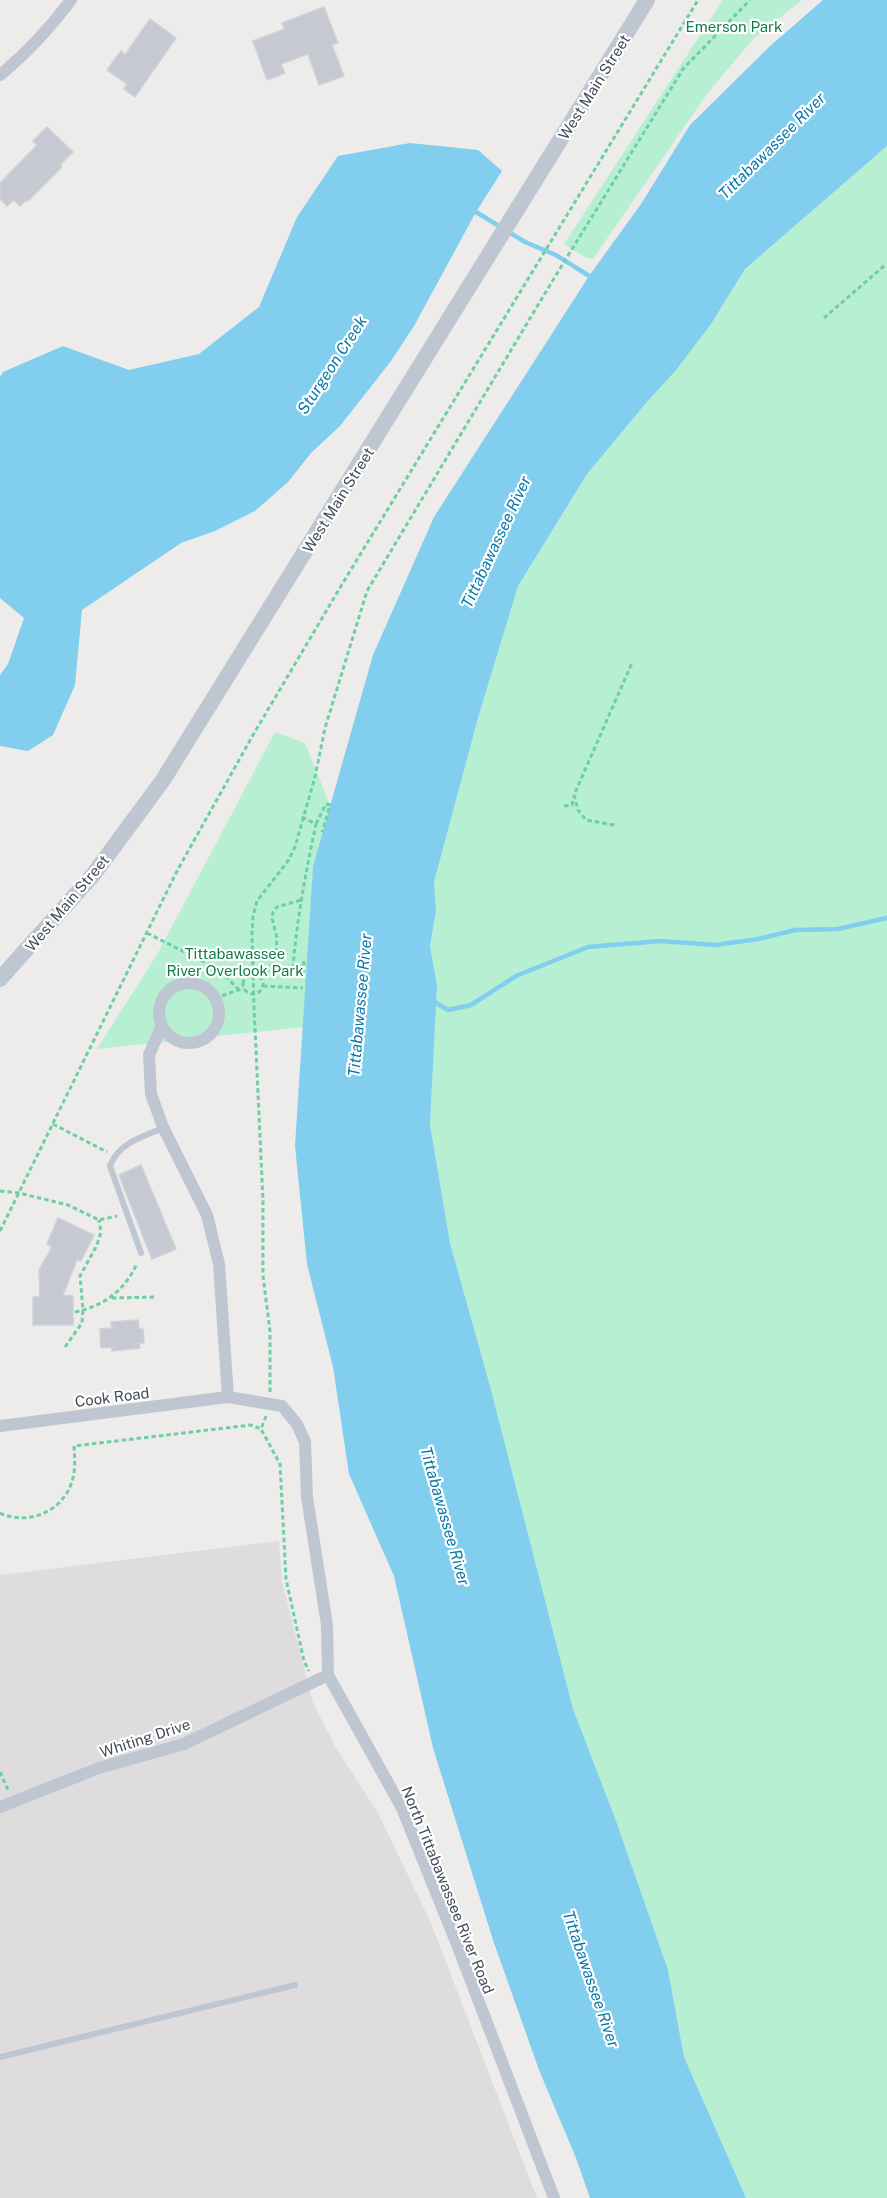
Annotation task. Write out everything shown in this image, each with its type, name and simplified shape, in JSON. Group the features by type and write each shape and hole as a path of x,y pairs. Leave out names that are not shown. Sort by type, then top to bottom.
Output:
{"street":[{"path":"0,75 51,27 71,0"},
{"name":"West Main Street","path":"0,979 93,874 163,780 647,0"},
{"path":"179,984 196,984 210,992 215,998 218,1016 216,1025 203,1039 194,1042 174,1039 162,1025 159,1008 166,993 179,984"},
{"path":"162,1025 149,1054 151,1094 163,1127 207,1215 219,1264 228,1397"},
{"name":"North Tittabawassee River Road","path":"228,1397 282,1406 297,1424 305,1443 307,1497 327,1625 328,1675 402,1808 554,2198"},
{"name":"Cook Road","path":"0,1426 228,1397"},
{"name":"Whiting Drive","path":"0,1807 99,1768 184,1744 313,1680 328,1675"}],"lane":[{"path":"141,1253 110,1166 114,1155 131,1142 163,1127"},
{"path":"0,2057 296,1985"}],"path":[{"path":"0,1231 177,871 253,735 698,0"},
{"path":"261,1429 270,1403 270,1331 263,1276 254,994 252,926 257,901 288,861 295,847 315,777 325,728 367,591 553,280 683,69 750,0"},
{"path":"824,318 884,266"},
{"path":"564,806 572,806 574,795 632,663"},
{"path":"574,795 578,810 586,820 614,825"},
{"path":"303,968 293,967 301,900 316,824 326,804 330,804 322,832"},
{"path":"302,817 316,824"},
{"path":"261,978 273,963 276,950 277,938 272,918 273,912 277,907 301,900"},
{"path":"147,933 219,970 238,989"},
{"path":"303,973 304,960"},
{"path":"254,974 261,978 263,986 260,992 254,994 248,993 244,988 245,978 254,974"},
{"path":"263,986 303,988"},
{"path":"215,998 244,988"},
{"path":"53,1124 114,1155"},
{"path":"0,1191 19,1193 68,1205 99,1220 127,1214"},
{"path":"65,1347 82,1323 80,1276 97,1245 101,1232 99,1220"},
{"path":"75,1312 92,1309 110,1298 121,1288 135,1268 141,1253"},
{"path":"110,1298 156,1297"},
{"path":"0,1513 20,1518 33,1517 54,1507 63,1498 74,1476 74,1446 251,1425 261,1429 280,1464 286,1579 304,1661 313,1680"},
{"path":"0,1772 13,1800"}],"shaded area":[{"path":"279,1541 282,1582 313,1703 336,1748 378,1813 431,1923 537,2198 0,2198 0,1575"}],"green space":[{"name":"Emerson Park","path":"723,0 802,0 752,40 707,94 593,259 585,257 564,244"},
{"path":"887,146 887,2198 746,2198 684,2057 668,1970 615,1818 573,1709 490,1386 450,1243 430,1125 437,986 430,946 436,911 434,882 478,718 518,586 587,474 677,369 711,324 745,269"},
{"name":"Tittabawassee River Overlook Park","path":"275,732 305,743 330,805 313,866 303,1027 97,1049 158,953"}],"water":[{"name":"Tittabawassee River","path":"823,0 887,0 887,146 745,269 711,324 677,369 587,474 518,586 478,718 434,882 436,911 430,946 437,986 430,1125 450,1243 490,1386 573,1709 615,1818 668,1970 684,2057 746,2198 590,2198 539,2070 493,1940 433,1748 394,1576 349,1474 333,1367 307,1264 295,1146 313,866 373,655 434,517 589,276 641,204 690,125 769,47"},
{"path":"410,143 478,150 502,171 476,212 414,326 391,361 340,426 311,453 288,482 255,511 215,531 181,543 82,610 75,685 53,735 28,751 0,746 0,675 8,664 24,618 0,598 0,377 3,372 63,346 129,370 199,354 259,307 297,217 338,156"}],"building":[{"path":"324,7 338,43 332,45 344,76 319,85 308,54 281,64 285,73 267,80 253,41 285,29 282,23"},
{"path":"150,19 176,38 135,97 124,89 127,84 107,70 121,51 125,55"},
{"path":"47,127 73,152 60,165 62,167 28,201 26,200 20,206 14,200 7,206 0,199 0,183 37,145 33,141"},
{"path":"141,1165 176,1249 152,1259 119,1175"},
{"path":"58,1218 94,1235 81,1261 77,1260 63,1295 73,1296 73,1325 33,1325 33,1297 40,1297 39,1270 52,1247 47,1244"},
{"path":"138,1320 139,1329 143,1329 144,1343 139,1343 140,1348 112,1351 112,1347 101,1348 100,1329 112,1328 111,1322"}],"waterway":[{"name":"Sturgeon Creek","path":"470,211 476,212 525,242 556,255 594,279"},
{"path":"433,1001 448,1010 471,1005 516,976 588,947 660,941 715,945 758,939 795,930 838,929 887,918"}]}
